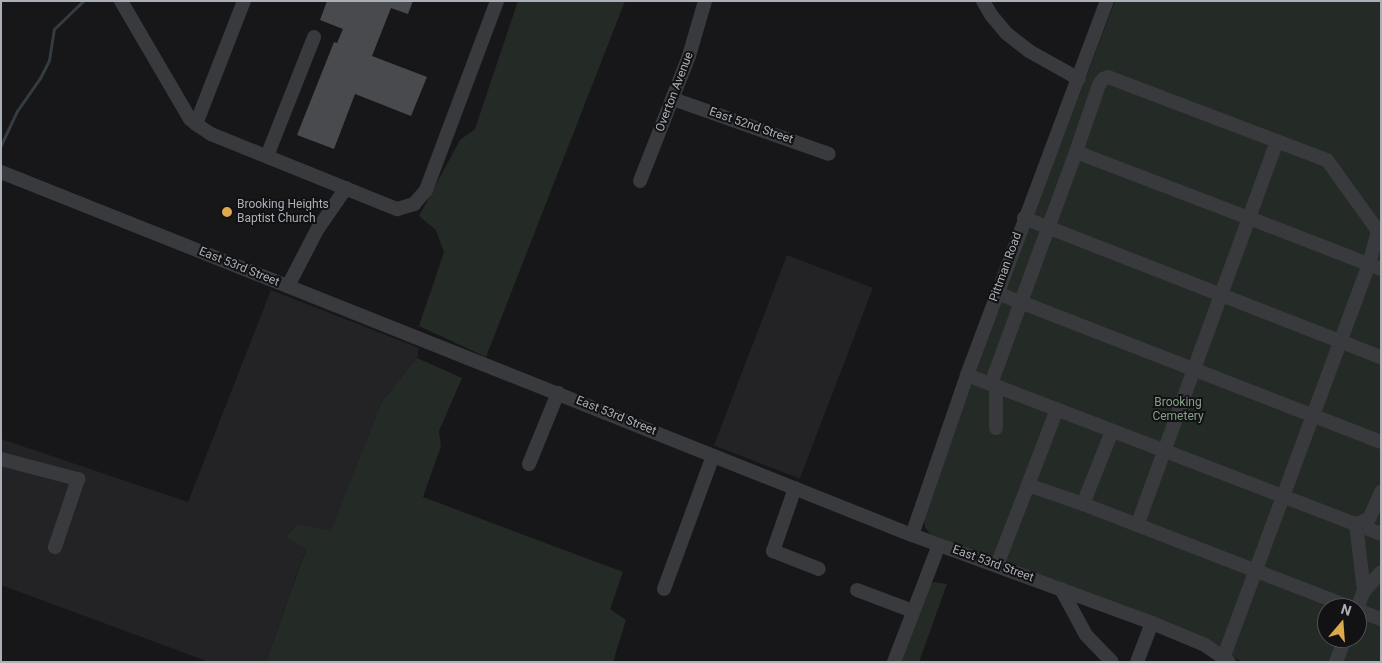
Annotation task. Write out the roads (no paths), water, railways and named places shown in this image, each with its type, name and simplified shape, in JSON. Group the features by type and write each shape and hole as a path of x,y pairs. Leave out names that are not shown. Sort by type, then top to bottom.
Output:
{"street":[{"path":"121,1 190,119 196,124 211,134 398,209 414,204 426,190 497,1"},
{"path":"196,124 244,1"},
{"name":"Overton Avenue","path":"640,181 689,56 705,1"},
{"path":"983,1 990,15 1006,33 1029,52 1079,78"},
{"name":"Pittman Road","path":"912,535 1024,218 1107,1"},
{"path":"267,156 314,36"},
{"path":"996,428 994,385 1021,302 1050,228 1098,85 1103,79 1108,77 1327,160 1378,231 1375,266 1341,342 1254,570 1226,660"},
{"name":"East 52nd Street","path":"673,98 829,154"},
{"path":"1137,525 1277,141"},
{"path":"1076,152 1375,266"},
{"name":"East 53rd Street","path":"1,172 912,535 1152,623 1205,646 1226,660"},
{"path":"288,286 317,230 346,188"},
{"path":"1024,218 1381,357"},
{"path":"997,293 1381,442"},
{"path":"967,375 1381,534"},
{"path":"529,464 558,393"},
{"path":"997,565 1057,409"},
{"path":"1083,504 1112,430"},
{"path":"664,589 713,456"},
{"path":"1,459 78,479 55,547"},
{"path":"1028,485 1083,504 1326,598"},
{"path":"795,488 773,551 819,569"},
{"path":"1356,524 1369,519 1381,492"},
{"path":"1356,524 1364,591"},
{"path":"894,662 939,545"},
{"path":"1361,598 1364,591 1381,572"},
{"path":"1061,589 1086,635 1112,662"},
{"path":"857,590 914,611"},
{"path":"1367,613 1381,619"},
{"path":"1137,662 1152,623"},
{"path":"1336,662 1341,648"}],"waterway":[{"path":"1,145 17,111 40,78 49,60 54,29 83,1"}],"place":[{"name":"Brooking Heights Baptist Church","path":"227,212"}],"park label":[{"name":"Brooking Cemetery","path":"1178,410"}]}
